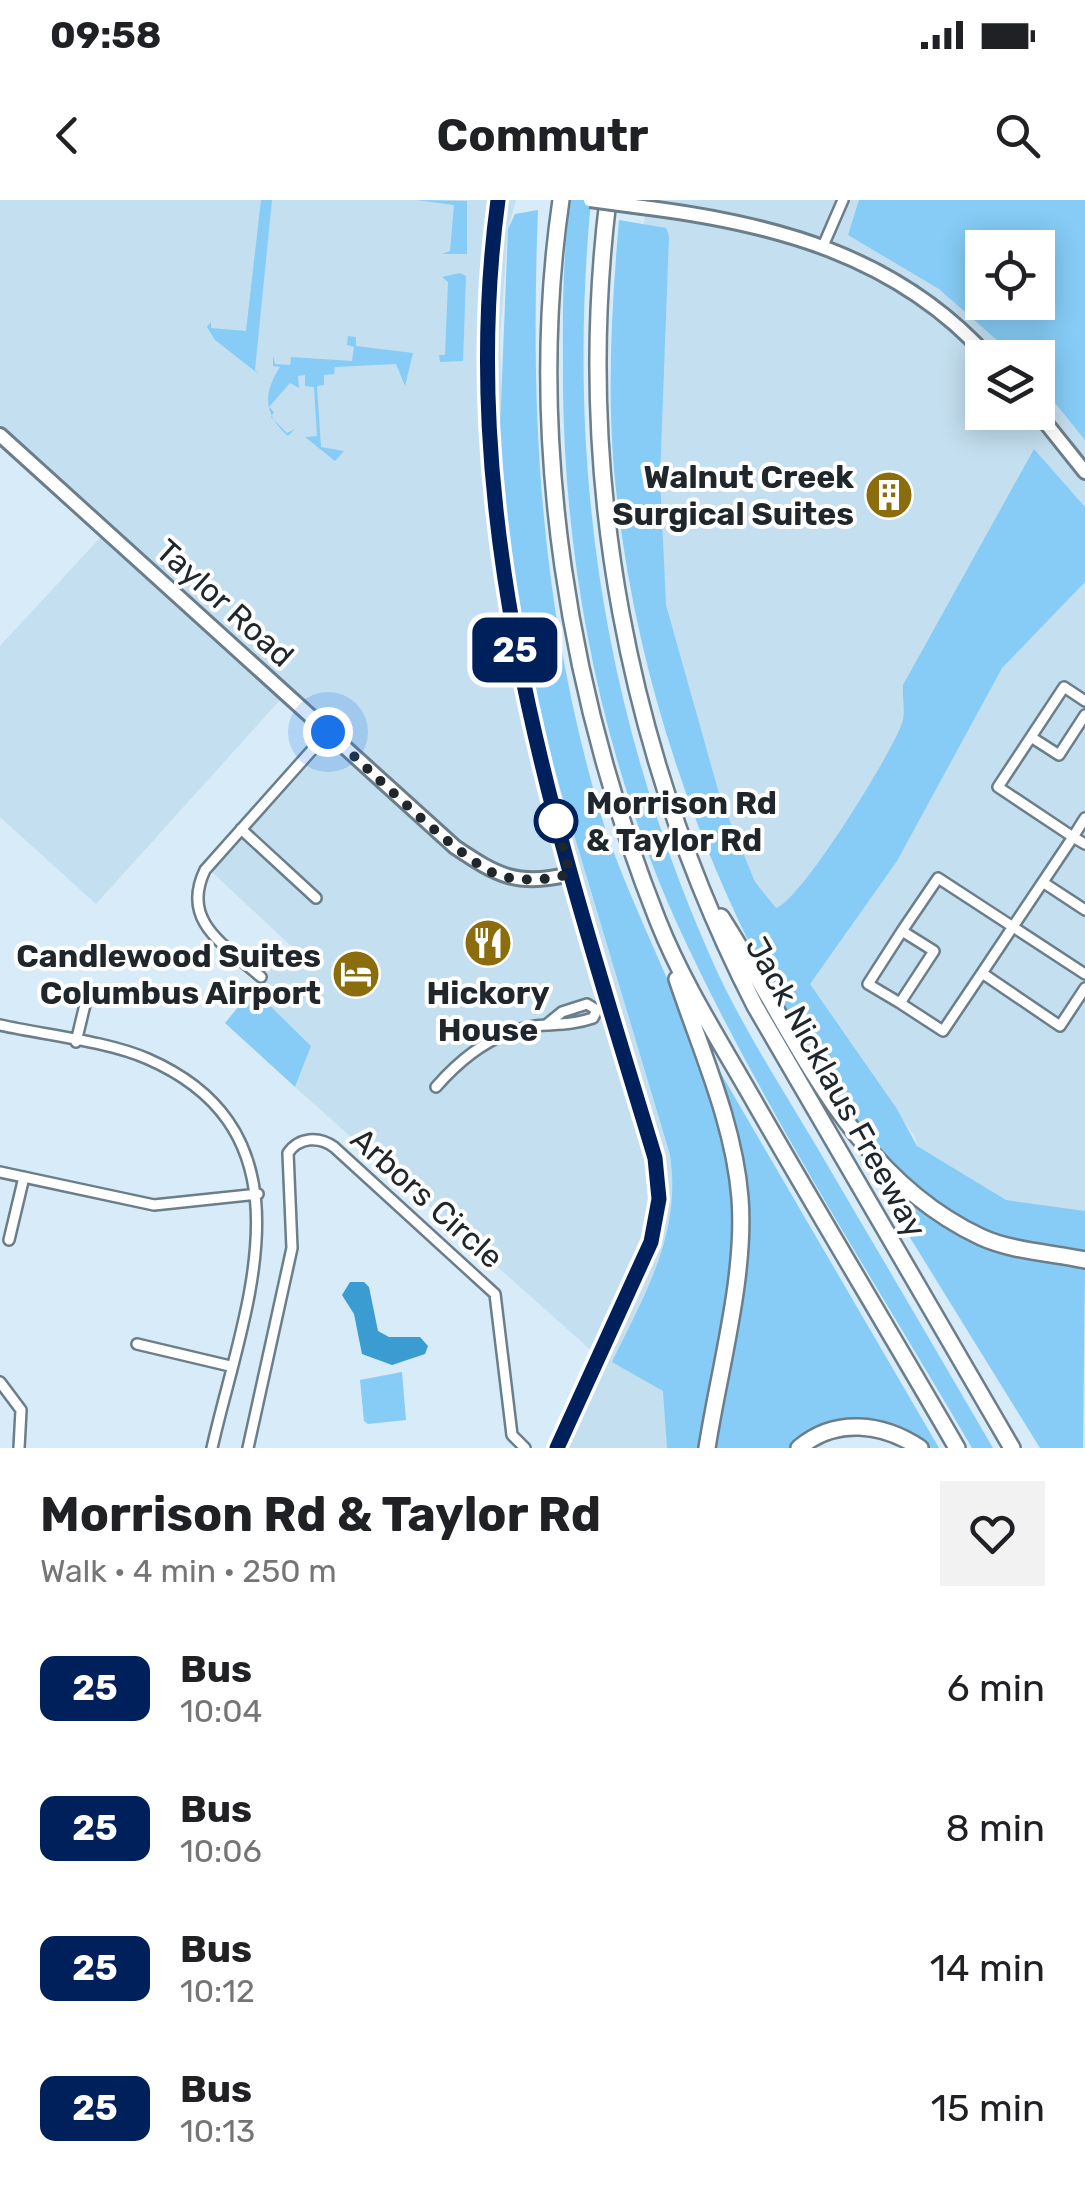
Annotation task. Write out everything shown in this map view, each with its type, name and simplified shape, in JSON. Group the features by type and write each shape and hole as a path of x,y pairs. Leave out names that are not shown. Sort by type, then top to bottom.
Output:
{"highway":[{"path":"561,200 550,319 558,521 582,670 616,799 734,1148 740,1202 738,1253 707,1448"},
{"name":"Jack Nicklaus Freeway","path":"608,200 596,360 600,482 616,600 651,746 726,950 755,1006 929,1309 1015,1448"},
{"path":"705,893 862,1146 924,1204 984,1238 1085,1260"},
{"path":"659,923 698,1002 957,1448"},
{"path":"799,1448 836,1428 854,1427 899,1434 920,1448"}],"main road":[{"path":"498,200 488,340 496,530 521,682 604,1008 655,1158 659,1199 651,1242 558,1448"},
{"path":"590,200 730,218 823,246 860,262 924,302 968,340"},
{"path":"1051,430 1085,472"},
{"name":"Taylor Road","path":"0,434 456,846 498,876 542,881 570,874"}],"street":[{"path":"823,246 843,200"},
{"path":"1085,701 1064,687 998,787 1085,844"},
{"path":"1031,738 1059,755 1085,716"},
{"path":"261,977 208,930 196,911 196,889 205,870 328,732"},
{"path":"1085,818 1015,928 943,1031 868,984 938,878 1015,928 1085,974"},
{"path":"241,829 316,898"},
{"path":"1044,883 1085,910"},
{"path":"900,1003 934,951 902,931"},
{"path":"982,973 1060,1026 1085,988"},
{"path":"76,1042 89,988"},
{"path":"436,1086 464,1056 506,1034 546,1025 562,1028 593,1018 604,1008"},
{"path":"0,1025 147,1058 202,1091 232,1126 258,1194 252,1275 212,1448"},
{"name":"Arbors Circle","path":"248,1448 292,1248 288,1153 300,1142 318,1139 334,1147 496,1294 512,1435 525,1448"},
{"path":"0,1172 154,1205 258,1194"},
{"path":"9,1240 24,1177"},
{"path":"136,1344 230,1366"},
{"path":"0,1382 20,1410 19,1448"}],"shaded area":[{"path":"0,200 516,200 508,229 500,337 502,422 498,440 507,556 539,718 670,1156 676,1191 660,1264 667,1448 547,1448 592,1351 295,1087 311,1046 253,989 291,946 211,871 329,743 280,700 96,904 0,817 0,646 111,526 0,427"},
{"path":"261,200 272,200 255,370 260,375 215,340 207,327 211,322 211,328 246,331"},
{"path":"416,200 467,201 467,254 442,254 450,251 454,205"},
{"path":"571,200 591,200 584,396 601,587 619,681 643,774 674,866 722,983 748,1031 993,1448 972,1448 753,1075 688,947 634,814 596,675 572,532 563,389 564,271"},
{"path":"648,200 1085,200 1085,1219 1007,1205 917,1146 915,1137 810,994 736,867 665,675 634,276"},
{"path":"859,200 1085,200 1085,440 1055,403 1055,340 997,340 974,320 1055,320 1055,230 965,230 965,312 939,289 848,235"},
{"path":"538,210 538,435 551,581 563,654 597,802 632,899 698,1052 728,1153 734,1201 731,1260 698,1448 667,1448 663,1391 612,1362 648,1287 666,1237 671,1211 670,1155 539,718 507,556 498,477 508,229 515,214"},
{"path":"619,220 666,228 669,236 660,477 666,605 720,797 755,882 776,908 805,880 882,764 903,719 903,685 1034,449 1085,507 1085,582 1002,668 897,861 810,984 897,1109 917,1146 1006,1200 1085,1211 1085,1254 1040,1247 975,1226 935,1204 897,1173 860,1131 814,1062 753,951 723,886 672,751 652,683 623,542 611,407 612,313"},
{"path":"460,273 466,276 463,361 440,362 439,355 445,355 448,282 442,277"},
{"path":"348,336 356,337 356,346 413,353 405,386 396,364 335,367 334,374 324,375 324,385 317,386 321,447 344,451 335,461 305,437 317,436 314,387 305,386 305,375 298,376 299,388 290,383 269,407 268,394 280,367 273,366 273,356 275,364 290,365 291,357 352,361 354,347 347,345"},
{"path":"253,989 311,1046 295,1087 225,1023"},
{"path":"716,1065 939,1448 926,1448 869,1424 792,1448 715,1448 744,1224 712,1069"},
{"path":"865,1158 912,1201 964,1235 1022,1257 1085,1267 1083,1448 1040,1448 862,1160"},
{"path":"350,1282 364,1282 369,1287 378,1331 389,1337 420,1337 428,1346 425,1354 392,1365 362,1354 354,1314 342,1295"},
{"path":"402,1372 406,1420 368,1424 364,1421 360,1380"}],"bus line":[{"name":"25","path":"498,200 488,388 496,530 508,616 536,746 570,874 655,1158 659,1199 651,1242 557,1448"}],"place":[{"name":"Walnut Creek Surgical Suites","path":"889,495"},
{"name":"Morrison Rd & Taylor Rd","path":"556,821"},
{"name":"Hickory House","path":"488,943"},
{"name":"Candlewood Suites Columbus Airport","path":"356,974"}],"route":[{"path":"328,732 456,846 498,876 542,881 570,874 556,821"}]}
